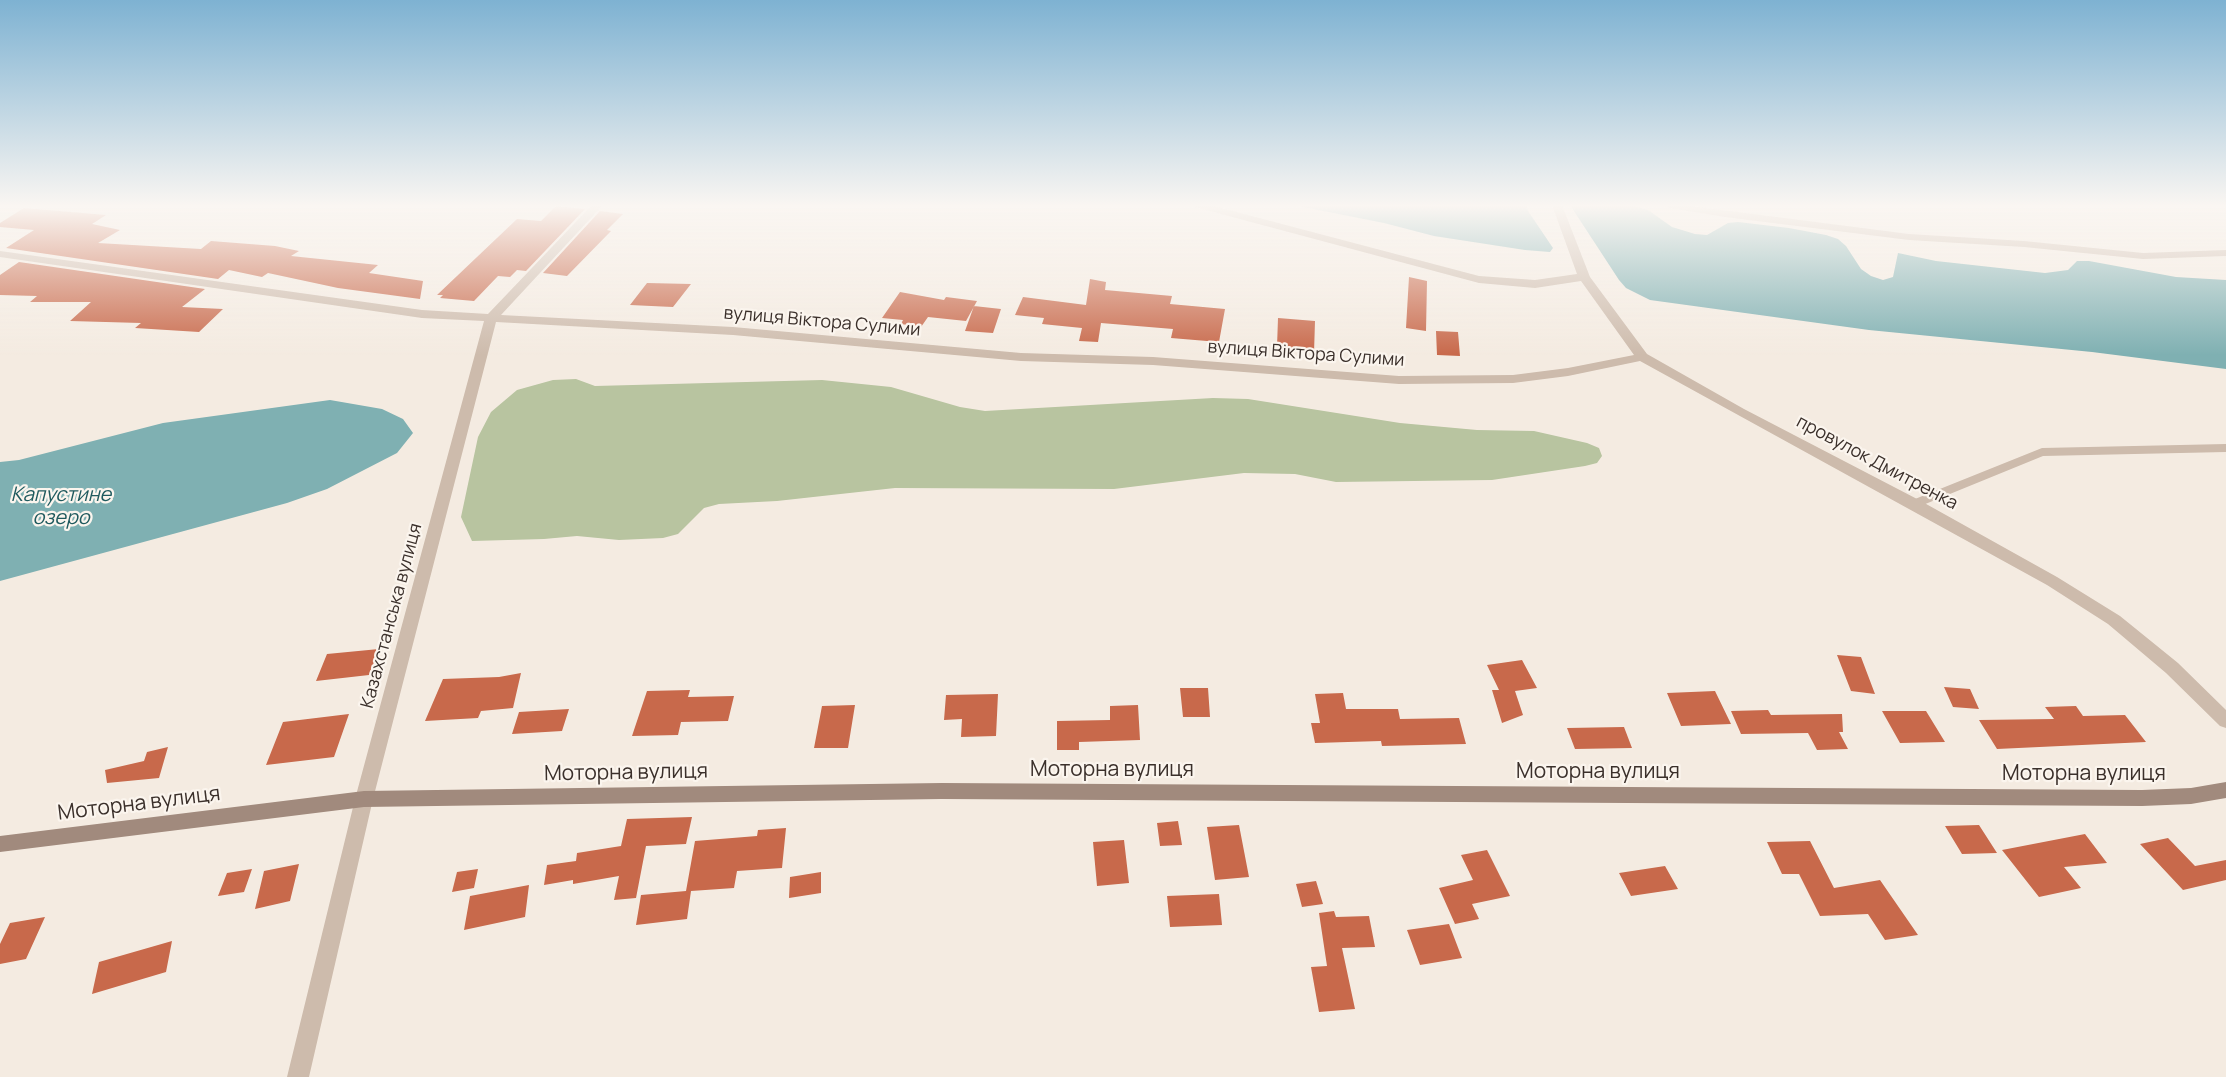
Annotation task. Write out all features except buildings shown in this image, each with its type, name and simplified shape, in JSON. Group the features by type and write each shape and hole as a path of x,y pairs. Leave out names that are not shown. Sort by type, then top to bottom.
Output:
{"street":[{"name":"вулиця Віктора Сулими","path":"9,255 422,314 733,331 1021,357 1153,361 1399,380 1513,379 1568,372 1642,357"},
{"name":"Казахстанська вулиця","path":"298,1077 364,799 491,318 550,255"},
{"path":"1389,255 1479,279 1535,284 1584,277"},
{"name":"провулок Дмитренка","path":"1576,255 1584,277 1642,357 1739,412 1914,504 2114,620 2172,668 2226,721"},
{"name":"Моторна вулиця","path":"0,844 364,799 942,791 2142,798 2191,796 2226,790"}],"lane":[{"path":"2136,255 2163,255"},
{"path":"1914,504 2042,452 2226,448"}],"green space":[{"path":"576,379 595,386 822,380 891,387 960,407 985,411 1213,398 1248,399 1400,423 1477,430 1534,431 1587,443 1599,448 1602,456 1597,463 1585,466 1492,480 1336,482 1295,474 1244,473 1114,489 895,488 777,501 719,504 704,508 678,534 663,538 619,540 577,536 472,541 461,517 478,437 491,412 517,390 553,380"}],"water":[{"path":"1603,255 1852,255 1861,269 1883,280 1893,277 1898,255 1909,255 1936,261 2045,273 2068,270 2077,261 2089,261 2176,277 2226,280 2226,369 2092,352 1869,330 1650,300 1626,288"},
{"name":"Капустине озеро","path":"330,400 382,409 403,419 413,433 397,453 327,489 287,503 0,581 0,462 19,460 163,423"}]}
